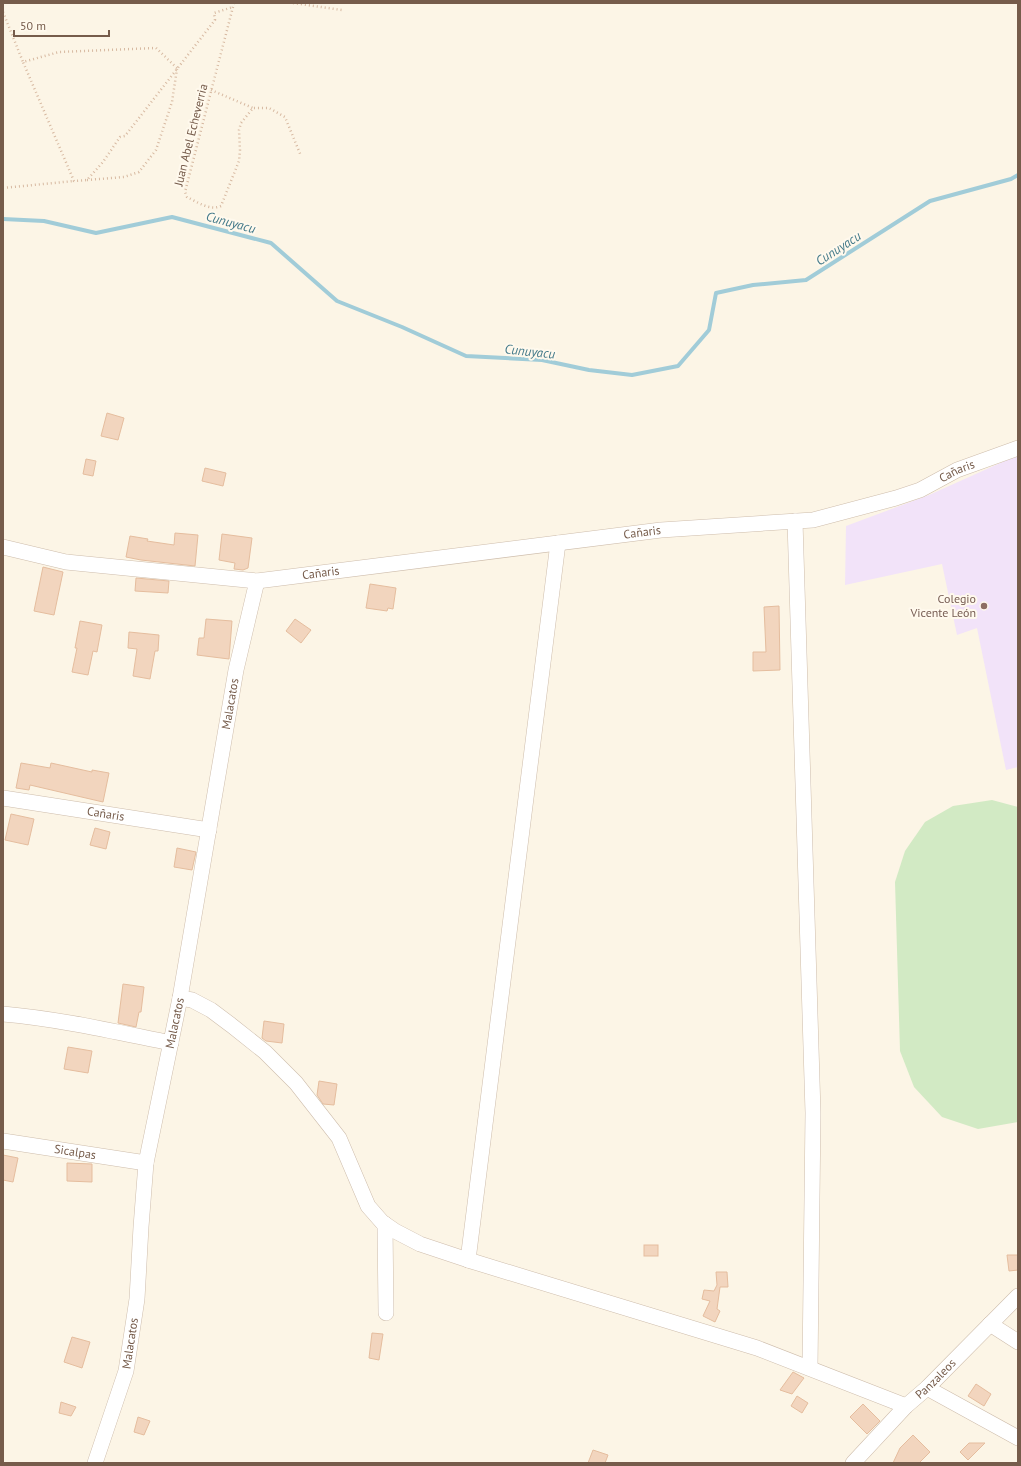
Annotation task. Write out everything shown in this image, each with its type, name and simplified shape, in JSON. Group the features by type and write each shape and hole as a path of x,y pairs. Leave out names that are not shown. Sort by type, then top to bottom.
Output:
{"street":[{"name":"Cañaris","path":"3,547 66,562 257,581 661,530 813,520 896,498 920,490 957,470 1018,448"},
{"path":"795,521 813,1113 810,1368"},
{"path":"468,1260 558,543"},
{"name":"Malacatos","path":"95,1463 126,1371 138,1299 141,1227 146,1163 180,998 236,670 257,581"},
{"name":"Cañaris","path":"3,798 209,830"},
{"path":"180,998 192,1000 211,1010 231,1024 265,1052 296,1082 339,1138 368,1206 385,1224 409,1239 468,1260 757,1348 906,1406"},
{"path":"3,1014 25,1016 96,1028 171,1043"},
{"name":"Sicalpas","path":"3,1141 146,1163"},
{"path":"385,1224 386,1313"},
{"name":"Panzaleos","path":"853,1463 906,1406 927,1388 1018,1296"},
{"path":"990,1324 1018,1342"},
{"path":"927,1388 1018,1438"}],"path":[{"name":"Juan Abel Echeverria","path":"234,3 185,192 187,197 207,207 216,208 221,206 239,161 239,130 241,123 253,108"},
{"path":"293,3 342,10"},
{"path":"86,180 103,162 120,137 125,136 215,20 214,13 233,7"},
{"path":"3,12 74,181"},
{"path":"23,62 59,52 156,48 177,68"},
{"path":"3,188 124,176 139,172 156,150 172,102 177,68"},
{"path":"211,90 253,108 269,108 285,117 300,156"}],"shaded area":[{"name":"Colegio Vicente León","path":"1018,455 1018,767 1006,770 977,628 957,635 942,564 845,585 846,526 929,495"}],"green space":[{"path":"992,800 1018,807 1018,1122 978,1129 942,1117 914,1087 900,1051 895,882 905,851 925,822 953,806"}],"building":[{"path":"107,413 124,418 118,440 101,436"},
{"path":"86,459 96,461 93,476 83,474"},
{"path":"205,468 226,473 223,486 202,481"},
{"path":"175,533 198,535 195,566 126,557 130,536 148,539 147,541 174,545"},
{"path":"222,534 252,538 248,568 243,570 234,569 235,563 219,560"},
{"path":"43,567 63,572 54,615 34,611"},
{"path":"136,578 169,581 168,593 135,591"},
{"path":"370,584 396,588 393,609 388,608 387,611 366,608"},
{"path":"779,606 780,670 753,671 753,652 766,652 764,607"},
{"path":"206,619 232,621 229,659 197,655 199,638 204,638"},
{"path":"295,619 311,630 301,643 286,631"},
{"path":"80,621 102,625 97,652 93,651 88,675 72,672 77,648 75,648"},
{"path":"129,632 159,635 158,651 155,651 150,679 133,676 137,649 128,648"},
{"path":"21,763 50,768 51,763 92,772 92,770 109,773 103,802 30,785 29,790 16,788"},
{"path":"11,814 34,819 28,845 5,840"},
{"path":"95,828 110,832 106,849 90,845"},
{"path":"177,848 196,852 192,870 174,867"},
{"path":"123,984 144,987 141,1012 139,1012 136,1027 118,1023"},
{"path":"264,1021 284,1024 282,1043 266,1041 262,1038"},
{"path":"68,1047 92,1051 88,1073 64,1069"},
{"path":"319,1081 337,1084 334,1105 323,1104 317,1095"},
{"path":"3,1155 18,1158 13,1182 3,1180"},
{"path":"67,1163 92,1164 92,1182 67,1181"},
{"path":"644,1245 658,1245 658,1256 644,1256"},
{"path":"1007,1255 1018,1255 1018,1270 1009,1271"},
{"path":"716,1272 727,1272 728,1287 720,1287 717,1309 720,1311 715,1322 703,1316 710,1301 702,1299 704,1290 714,1291 717,1285"},
{"path":"372,1333 383,1334 379,1360 369,1358"},
{"path":"72,1337 90,1342 82,1368 64,1362"},
{"path":"793,1372 804,1378 792,1394 780,1390"},
{"path":"976,1384 991,1394 984,1406 968,1396"},
{"path":"797,1396 808,1403 802,1413 791,1406"},
{"path":"61,1402 76,1407 71,1416 59,1413"},
{"path":"863,1404 880,1421 867,1434 850,1417"},
{"path":"138,1417 150,1421 144,1435 134,1432"},
{"path":"913,1435 930,1452 919,1463 893,1463 900,1448"},
{"path":"969,1443 985,1443 968,1460 960,1452"},
{"path":"593,1450 608,1455 605,1463 588,1463"}],"waterway":[{"name":"Cunuyacu","path":"3,219 44,221 96,233 172,217 271,243 337,301 402,327 466,356 542,360 589,370 632,375 678,366 709,330 716,293 753,285 806,280 930,201 1011,179 1018,175"}],"place":[{"name":"Colegio Vicente León","path":"984,606"}]}
